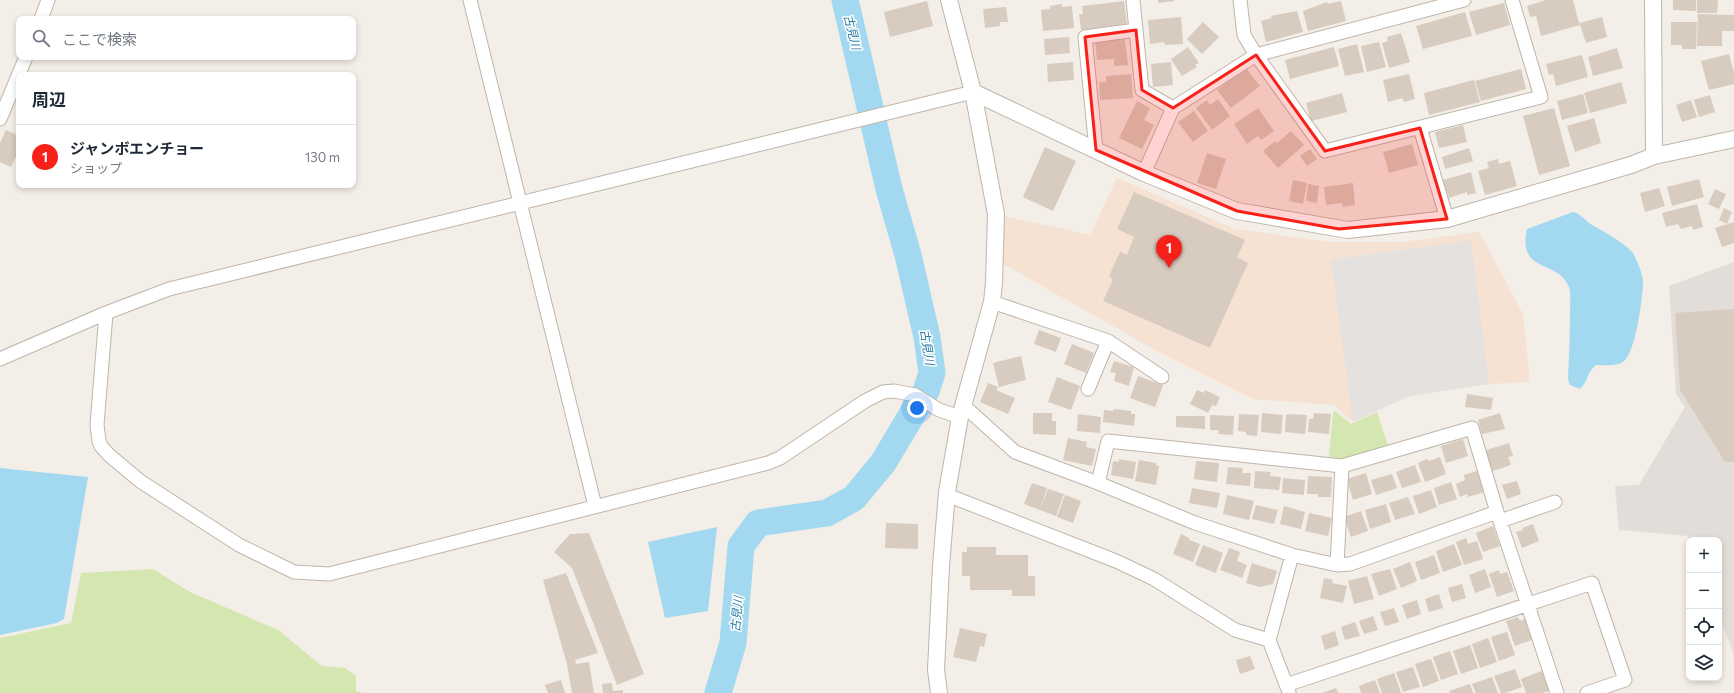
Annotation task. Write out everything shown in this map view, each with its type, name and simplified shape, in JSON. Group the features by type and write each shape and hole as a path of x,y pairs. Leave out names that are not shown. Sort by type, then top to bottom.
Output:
{"street":[{"path":"42,16 48,0"},
{"path":"470,0 595,506"},
{"path":"939,693 936,670 941,566 947,495 962,411 992,302 996,214 973,92 949,0"},
{"path":"1133,0 1142,90 1173,108"},
{"path":"1240,0 1244,35 1256,55 1325,151 1541,97 1512,0"},
{"path":"1144,173 1173,108 1256,55 1464,0"},
{"path":"1653,0 1654,156"},
{"path":"1096,150 1085,37 1136,30"},
{"path":"20,72 25,60"},
{"path":"0,119 16,81"},
{"path":"0,359 106,313 169,289 973,92 1144,173 1237,211 1348,230 1447,219 1631,165 1654,156 1734,139"},
{"path":"1420,128 1447,219"},
{"path":"992,302 1108,341 1162,377"},
{"path":"106,313 98,425 98,441 101,446 109,456 140,481 239,545 294,572 330,574 768,463 780,458 873,396 884,392 894,391 915,395 931,405 962,411 1015,452 1098,483 1195,523 1292,555 1337,565 1350,564 1499,517 1556,502"},
{"path":"1088,389 1108,341"},
{"path":"1098,483 1108,441 1342,466 1472,428 1499,517 1557,693"},
{"path":"1337,565 1342,466"},
{"path":"947,495 1116,561 1154,579 1235,630 1269,640"},
{"path":"1292,555 1269,640 1287,689 1592,583 1625,680 1587,693"}],"highlighted area":[{"path":"1136,30 1142,90 1173,108 1256,55 1325,151 1420,128 1447,219 1339,229 1237,211 1096,150 1085,37"}],"shaded area":[{"path":"1117,178 1235,229 1330,242 1402,242 1479,232 1523,314 1530,382 1489,384 1409,396 1353,422 1334,405 1253,399 1157,351 1003,264 1004,216 1090,235"},
{"path":"1471,240 1489,384 1409,396 1353,422 1331,260"},
{"path":"1734,262 1734,660 1733,652 1722,624 1722,537 1688,537 1619,530 1615,486 1639,485 1685,407 1676,394 1669,286"}],"green space":[{"path":"1335,411 1351,424 1377,412 1389,448 1354,460 1329,457 1333,412"},
{"path":"153,569 190,592 278,630 322,666 345,668 356,676 356,691 362,693 0,693 0,638 71,623 81,573"}],"water":[{"path":"1573,212 1630,249 1637,262 1643,281 1642,299 1636,334 1629,354 1625,360 1619,364 1596,365 1580,389 1570,385 1568,379 1570,337 1569,287 1564,278 1556,272 1533,260 1528,253 1525,243 1527,229"},
{"path":"0,468 88,477 64,619 57,623 0,635"},
{"path":"717,527 708,611 665,618 648,542"}],"building":[{"path":"1158,0 1174,0 1174,1 1158,3"},
{"path":"1546,0 1573,0 1579,23 1602,17 1607,37 1586,43 1580,25 1541,36 1536,16 1530,17 1527,6"},
{"path":"1673,0 1696,0 1696,11 1673,10"},
{"path":"1697,0 1718,0 1717,13 1697,13"},
{"path":"927,1 933,26 890,37 884,12"},
{"path":"1124,1 1127,24 1081,30 1079,14 1083,14 1082,6"},
{"path":"1341,1 1346,21 1308,31 1303,11 1327,2 1328,4"},
{"path":"1504,3 1510,25 1476,35 1469,12"},
{"path":"1062,4 1062,7 1072,6 1074,28 1043,31 1041,10 1050,9 1050,6"},
{"path":"1006,7 1008,22 1000,22 1000,26 985,28 983,9"},
{"path":"1297,11 1303,32 1266,42 1261,21 1272,18 1271,16"},
{"path":"1465,12 1472,36 1423,49 1416,26"},
{"path":"1698,14 1734,15 1734,31 1722,31 1722,46 1697,46"},
{"path":"1181,17 1183,44 1165,45 1164,42 1150,44 1148,20"},
{"path":"1203,22 1219,37 1202,54 1187,39"},
{"path":"1671,22 1697,22 1696,49 1682,49 1682,45 1671,45"},
{"path":"1401,33 1410,62 1389,68 1382,43 1388,41 1387,37"},
{"path":"1069,37 1070,53 1045,55 1044,39"},
{"path":"1125,39 1128,65 1114,66 1114,59 1097,60 1095,42"},
{"path":"1379,42 1386,67 1367,72 1361,46"},
{"path":"1357,44 1364,72 1345,76 1338,49"},
{"path":"1188,47 1199,63 1195,65 1197,67 1182,76 1171,59"},
{"path":"1334,47 1339,66 1290,79 1285,60"},
{"path":"1617,48 1623,68 1593,76 1588,57"},
{"path":"1729,54 1734,73 1734,84 1709,90 1701,61"},
{"path":"1582,55 1588,77 1556,86 1553,74 1549,75 1546,64"},
{"path":"1073,62 1074,80 1048,82 1047,64"},
{"path":"1171,62 1173,85 1153,87 1151,64"},
{"path":"1246,68 1260,86 1231,108 1217,90"},
{"path":"1521,69 1526,89 1481,101 1475,81"},
{"path":"1131,74 1133,98 1100,100 1099,82 1106,82 1106,76"},
{"path":"1409,74 1415,99 1404,102 1402,98 1388,102 1383,80"},
{"path":"1474,80 1480,102 1429,115 1424,93"},
{"path":"1621,82 1627,103 1590,113 1584,93"},
{"path":"1342,93 1347,112 1311,121 1306,103"},
{"path":"1583,94 1588,113 1562,120 1557,101"},
{"path":"1710,95 1715,112 1699,117 1694,100"},
{"path":"1218,99 1230,116 1212,130 1196,108 1207,100 1210,105"},
{"path":"1691,100 1697,117 1682,122 1676,105"},
{"path":"1137,101 1150,108 1144,120 1154,125 1142,149 1119,138"},
{"path":"1258,108 1274,131 1261,140 1258,136 1247,144 1234,124"},
{"path":"1554,108 1570,166 1539,175 1523,116"},
{"path":"1194,111 1208,131 1193,142 1178,122"},
{"path":"1594,118 1601,143 1575,152 1567,126"},
{"path":"1463,125 1467,142 1439,148 1435,132"},
{"path":"6,130 16,135 16,156 11,167 0,162 0,143"},
{"path":"1291,131 1304,145 1278,168 1263,151 1275,141 1277,143"},
{"path":"1412,144 1418,165 1389,173 1383,152"},
{"path":"1045,147 1076,161 1053,211 1023,197"},
{"path":"1469,148 1473,161 1445,169 1442,157"},
{"path":"1310,149 1317,159 1307,166 1300,156"},
{"path":"1207,153 1226,159 1216,189 1197,183"},
{"path":"1498,159 1499,164 1510,161 1517,186 1485,195 1478,171 1489,168 1487,162"},
{"path":"1471,172 1476,193 1467,195 1467,192 1449,198 1443,180"},
{"path":"1699,179 1704,197 1672,206 1667,187"},
{"path":"1293,180 1307,183 1303,204 1289,201"},
{"path":"1353,183 1355,205 1342,207 1342,203 1326,205 1324,187"},
{"path":"1308,184 1319,186 1317,203 1306,201"},
{"path":"1659,188 1665,206 1645,212 1640,193"},
{"path":"1715,189 1726,194 1719,209 1708,204"},
{"path":"1134,192 1245,240 1237,257 1248,263 1210,348 1103,301 1113,280 1109,276 1120,252 1127,255 1134,237 1117,229"},
{"path":"1697,204 1703,227 1693,230 1692,226 1681,229 1678,224 1666,227 1662,213"},
{"path":"1724,208 1732,212 1727,224 1719,220"},
{"path":"1734,222 1734,243 1722,247 1715,228"},
{"path":"1734,309 1734,462 1725,462 1680,390 1675,313"},
{"path":"1039,330 1061,338 1056,352 1034,344"},
{"path":"1072,344 1094,353 1086,373 1064,364"},
{"path":"1021,356 1026,380 999,387 993,363"},
{"path":"1114,361 1134,367 1129,386 1114,381 1116,373 1110,372"},
{"path":"1138,376 1163,385 1155,407 1130,398"},
{"path":"1057,377 1080,386 1071,410 1048,402"},
{"path":"988,383 998,387 996,390 1015,398 1008,414 980,402"},
{"path":"1197,390 1204,393 1205,390 1220,397 1216,406 1212,405 1208,413 1190,404"},
{"path":"1467,394 1493,398 1491,410 1465,407"},
{"path":"1114,409 1131,411 1131,414 1135,414 1134,426 1103,422 1104,410 1113,411"},
{"path":"1033,413 1052,413 1052,421 1056,421 1056,435 1033,434"},
{"path":"1262,413 1283,415 1281,434 1261,432"},
{"path":"1314,413 1331,414 1329,434 1308,432 1309,419 1313,419"},
{"path":"1500,413 1505,429 1482,434 1478,420"},
{"path":"1078,414 1101,417 1100,433 1077,431"},
{"path":"1239,414 1259,415 1257,436 1246,435 1246,432 1238,431"},
{"path":"1286,414 1307,415 1305,434 1285,432"},
{"path":"1210,415 1234,416 1233,435 1218,434 1219,430 1210,430"},
{"path":"1176,416 1205,416 1205,429 1176,427"},
{"path":"1068,438 1087,442 1086,447 1096,449 1092,466 1063,460"},
{"path":"1463,439 1468,456 1446,463 1441,446"},
{"path":"1509,443 1513,456 1508,457 1511,465 1490,472 1483,451"},
{"path":"1440,457 1446,474 1425,482 1418,463 1427,459 1429,461"},
{"path":"1119,459 1136,462 1133,479 1111,475 1113,461 1119,462"},
{"path":"1139,460 1156,463 1156,465 1159,466 1156,485 1135,481"},
{"path":"1196,461 1219,463 1217,482 1194,479"},
{"path":"1415,465 1421,482 1402,488 1396,472"},
{"path":"1228,467 1243,468 1242,473 1251,473 1250,486 1226,484"},
{"path":"1255,471 1271,472 1270,476 1281,477 1279,490 1254,488"},
{"path":"1477,471 1484,492 1468,497 1467,494 1460,497 1456,484 1465,480 1464,475"},
{"path":"1366,473 1372,494 1353,500 1347,479"},
{"path":"1392,474 1397,488 1376,495 1371,480"},
{"path":"1308,476 1332,477 1331,497 1318,497 1318,494 1307,494"},
{"path":"1283,478 1305,480 1304,495 1282,493"},
{"path":"1517,481 1521,494 1507,499 1502,485"},
{"path":"1451,482 1457,499 1439,505 1434,488"},
{"path":"1032,483 1047,488 1040,510 1024,504"},
{"path":"1192,488 1220,493 1217,508 1189,503"},
{"path":"1048,489 1064,494 1056,516 1040,510"},
{"path":"1431,490 1437,507 1419,514 1413,496"},
{"path":"1065,495 1081,501 1073,523 1057,517"},
{"path":"1227,495 1254,501 1249,520 1223,514"},
{"path":"1408,497 1415,514 1395,520 1389,503"},
{"path":"1386,504 1391,522 1370,529 1365,510"},
{"path":"1256,505 1278,510 1274,524 1252,519"},
{"path":"1284,506 1305,512 1301,529 1280,524"},
{"path":"1361,511 1368,531 1351,537 1344,517"},
{"path":"1309,513 1332,518 1328,536 1305,531"},
{"path":"886,523 918,524 918,549 885,548"},
{"path":"1533,524 1539,541 1522,548 1516,532"},
{"path":"1493,526 1500,546 1483,552 1476,533"},
{"path":"589,533 644,674 617,685 572,568 554,552 570,534"},
{"path":"1181,534 1189,538 1189,540 1200,544 1193,562 1173,554"},
{"path":"1466,538 1468,544 1477,541 1483,559 1464,565 1456,542"},
{"path":"1454,544 1462,565 1443,572 1436,551"},
{"path":"1203,545 1223,553 1216,573 1195,565"},
{"path":"967,547 996,547 996,555 1028,555 1028,576 1035,576 1035,596 1012,596 1012,590 970,590 970,576 962,576 962,552 967,552"},
{"path":"1229,548 1240,552 1237,561 1247,565 1242,578 1220,570"},
{"path":"1434,555 1440,573 1421,580 1415,562"},
{"path":"1410,562 1417,581 1401,588 1393,569"},
{"path":"1252,563 1277,571 1273,584 1259,587 1246,583"},
{"path":"1390,569 1397,589 1379,596 1371,574"},
{"path":"1485,569 1491,587 1475,593 1469,575"},
{"path":"1499,570 1500,574 1507,572 1514,591 1497,597 1489,574"},
{"path":"566,573 598,653 575,660 576,664 589,662 594,693 572,693 567,664 543,580"},
{"path":"1367,576 1374,599 1354,604 1348,581"},
{"path":"1324,578 1333,580 1332,583 1347,586 1343,603 1320,598"},
{"path":"1462,584 1466,598 1452,602 1448,588"},
{"path":"1439,594 1443,608 1429,612 1425,599"},
{"path":"1417,600 1421,614 1407,619 1402,605"},
{"path":"1394,608 1399,622 1385,626 1380,612"},
{"path":"1373,616 1378,630 1364,634 1359,621"},
{"path":"1518,617 1520,621 1525,619 1532,640 1515,646 1506,621"},
{"path":"1355,622 1360,636 1345,640 1341,627"},
{"path":"960,628 987,634 984,647 980,646 976,662 953,657"},
{"path":"1335,631 1339,645 1325,650 1321,636"},
{"path":"1507,632 1515,655 1499,661 1491,637"},
{"path":"1488,638 1497,662 1480,668 1472,644"},
{"path":"1470,645 1478,668 1461,674 1453,651"},
{"path":"1450,651 1458,674 1441,680 1433,657"},
{"path":"1250,656 1255,669 1240,674 1236,660"},
{"path":"1431,659 1439,681 1423,687 1415,664"},
{"path":"1413,667 1420,687 1403,692 1396,672"},
{"path":"1515,669 1522,687 1501,693 1494,676"},
{"path":"1542,671 1549,691 1542,693 1526,693 1521,679"},
{"path":"1394,673 1401,693 1382,693 1377,679"},
{"path":"1492,677 1498,693 1476,693 1472,684"},
{"path":"561,680 565,693 548,693 545,685"},
{"path":"1375,680 1380,693 1361,693 1359,686"},
{"path":"612,683 613,691 623,690 623,693 603,693 602,684"},
{"path":"1470,684 1473,693 1450,693 1449,691"},
{"path":"1336,688 1338,693 1322,693"}],"waterway":[{"name":"古見川","path":"718,693 733,643 741,546 758,523 827,513 854,498 883,463 926,391 932,373 927,337 908,255 889,189 845,0"}],"place":[{"name":"ジャンボエンチョー","path":"1169,268"}]}
